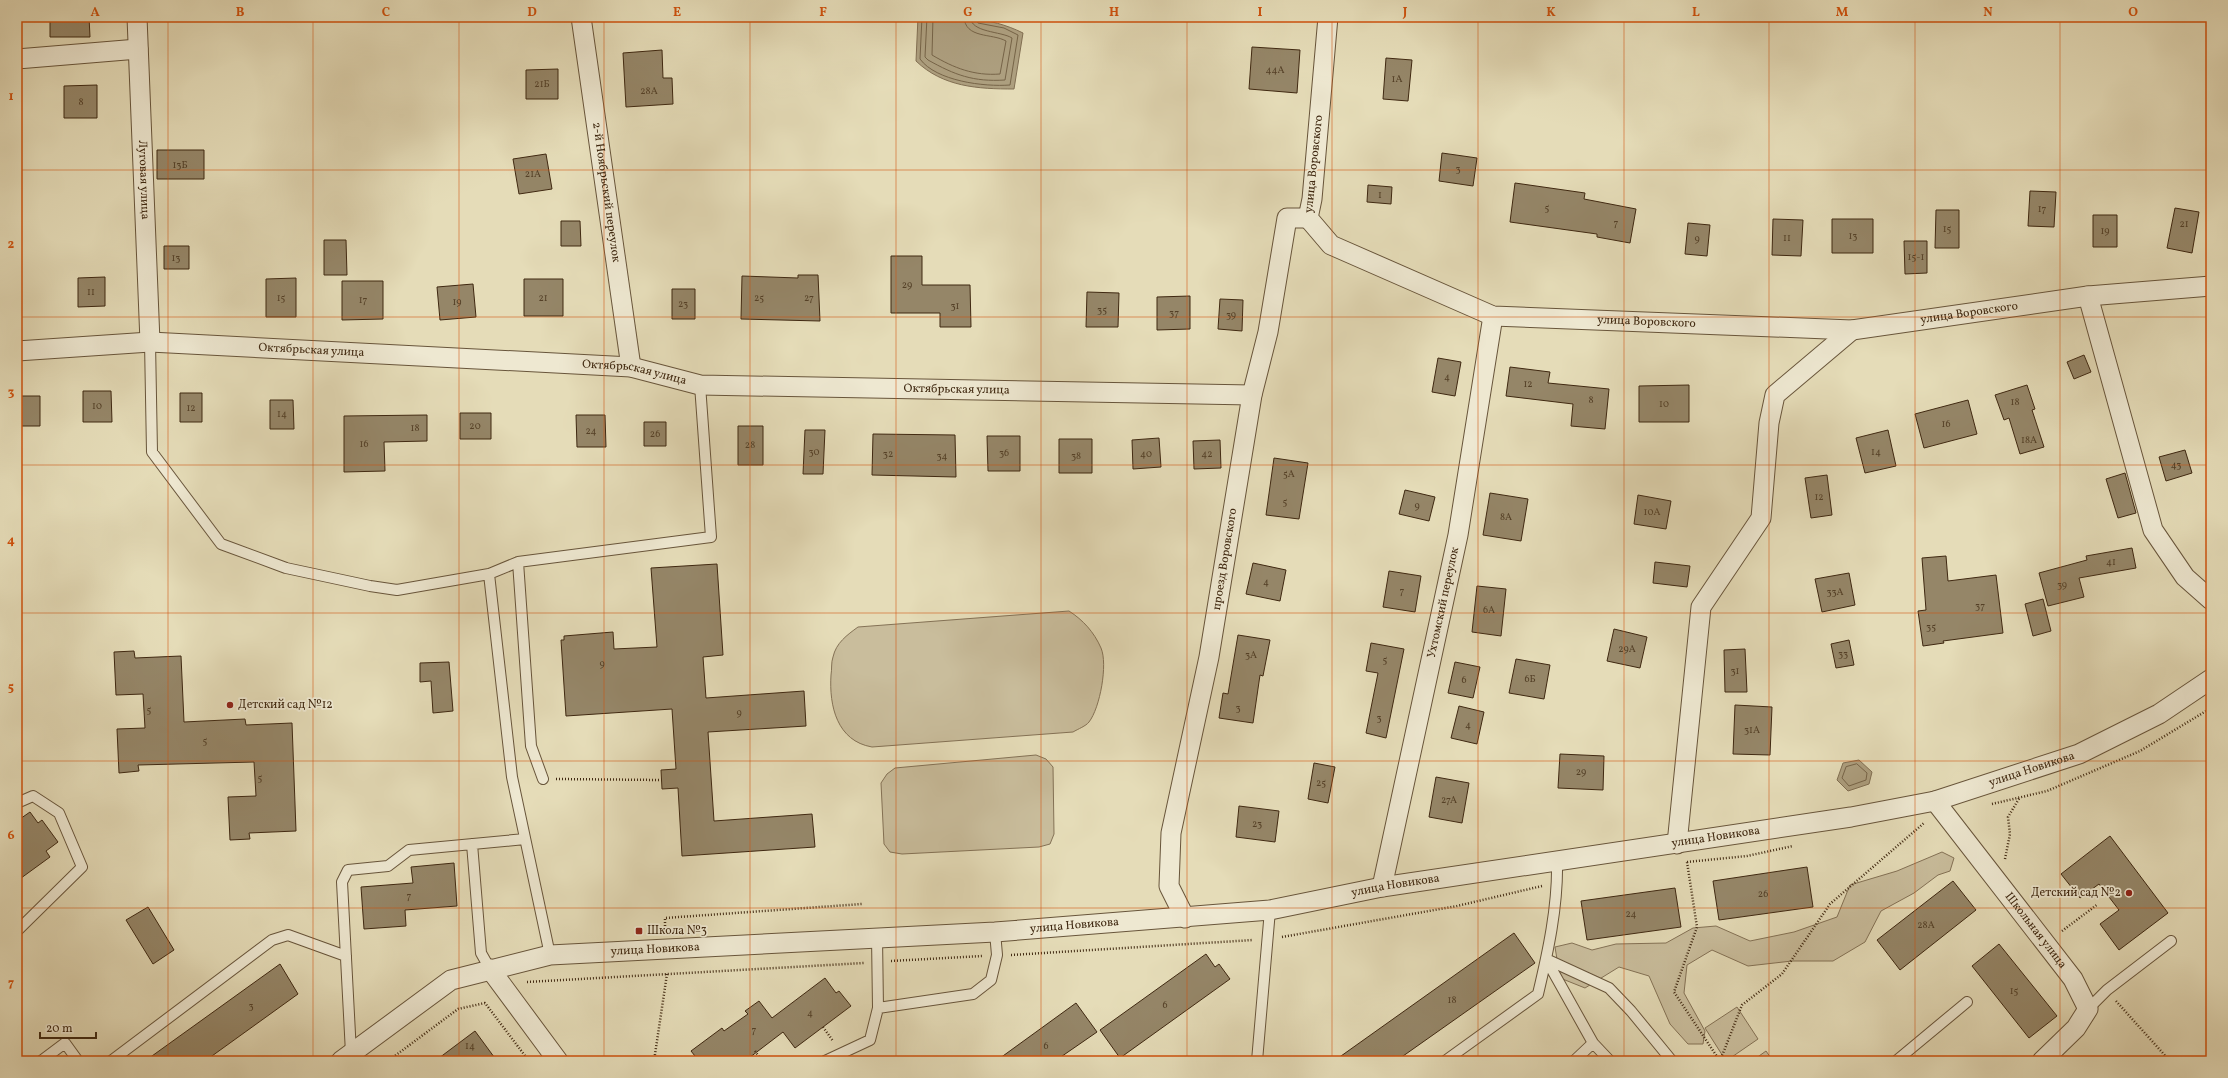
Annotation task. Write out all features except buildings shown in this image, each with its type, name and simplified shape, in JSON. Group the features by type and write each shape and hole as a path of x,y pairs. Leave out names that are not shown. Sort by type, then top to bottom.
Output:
{"street":[{"name":"Луговая улица","path":"137,17 150,342"},
{"name":"2-й Ноябрьский переулок","path":"581,17 631,368"},
{"name":"улица Воровского","path":"1328,17 1312,199 1308,218 1331,246 1493,316 1852,330 2088,296 2211,286"},
{"path":"17,59 138,49"},
{"name":"проезд Воровского","path":"1185,918 1169,886 1172,833 1209,658 1252,395 1268,332 1287,218 1308,218"},
{"path":"2088,296 2152,530 2185,577 2211,600"},
{"name":"Ухтомский переулок","path":"1382,888 1458,535 1493,316"},
{"path":"1677,844 1701,607 1761,518 1769,423 1775,395 1852,330"},
{"name":"Октябрьская улица","path":"17,351 150,342 631,368 700,385 1252,395"},
{"name":"улица Новикова","path":"346,1057 451,980 550,955 995,932 1270,910 1382,888 1851,817 1935,801 2079,754 2159,714 2211,679"},
{"name":"Школьная улица","path":"1935,801 2073,978 2088,1010"},
{"path":"490,969 558,1061"},
{"path":"2042,1061 2076,1028 2088,1010"}],"lane":[{"path":"150,342 152,452 221,544 286,568 370,586 397,590 489,574 518,562 711,537 700,385"},
{"path":"518,562 531,746 543,779"},
{"path":"489,574 512,777 550,955"},
{"path":"17,803 33,796 59,813 82,867 17,931"},
{"path":"346,1057 346,956 342,882 348,870 388,866 409,850 525,839"},
{"path":"472,844 481,953 490,969"},
{"path":"1444,1061 1538,994 1546,959 1557,876 1557,862"},
{"path":"1257,1061 1270,910"},
{"path":"878,1008 973,994 991,980 996,955 995,932"},
{"path":"111,1061 272,940 288,936 346,956"},
{"path":"825,1061 870,1040 878,1008 877,937"},
{"path":"2088,1010 2107,990 2171,941"},
{"path":"1546,959 1593,1043 1610,1061"},
{"path":"1546,959 1609,988 1631,1011 1672,1061"},
{"path":"1896,1061 1967,1002"},
{"path":"41,1061 65,1043 78,1061"},
{"path":"1574,1061 1593,1043"}],"path":[{"path":"543,779 662,780"},
{"path":"2005,859 2010,834 2008,818 2020,797"},
{"path":"1720,1061 1742,1005 1782,974 1830,904 1928,819"},
{"path":"1687,862 1697,927 1674,992 1720,1061"},
{"path":"665,934 665,918 862,904"},
{"path":"2062,932 2098,904"},
{"path":"654,1061 667,974"},
{"path":"2116,1001 2170,1061"},
{"path":"388,1061 458,1009 485,1003 529,1061"},
{"path":"823,1027 835,1044"},
{"path":"755,1050 762,1061"}],"shaded area":[{"path":"1069,611 1083,622 1095,637 1101,648 1104,664 1102,686 1093,715 1088,723 1073,732 872,747 851,738 843,730 838,720 834,710 832,698 832,659 839,643 858,627"},
{"path":"1036,755 1046,759 1053,767 1054,834 1050,844 1039,847 902,854 890,852 884,844 881,783 887,774 895,768"},
{"path":"1942,852 1954,858 1950,871 1938,875 1914,893 1881,911 1865,942 1833,961 1792,961 1748,966 1712,950 1687,965 1684,993 1705,1031 1703,1044 1688,1044 1670,1024 1649,976 1619,967 1585,988 1560,978 1555,947 1572,943 1592,950 1616,944 1666,943 1693,928 1716,926 1750,941 1794,932 1837,917 1850,885 1897,871"},
{"path":"1737,1007 1758,1039 1726,1061 1705,1028"},
{"path":"1766,1051 1773,1061 1752,1061"}],"water":[{"path":"918,17 985,20 1010,27 1023,33 1014,89 962,85 949,81 926,70 916,61"},
{"path":"1859,760 1872,772 1869,784 1848,791 1837,780 1843,763"}],"place":[{"name":"Детский сад №12","path":"230,705"},
{"name":"Детский сад №2","path":"2129,893"},
{"name":"Школа №3","path":"639,931"}]}
